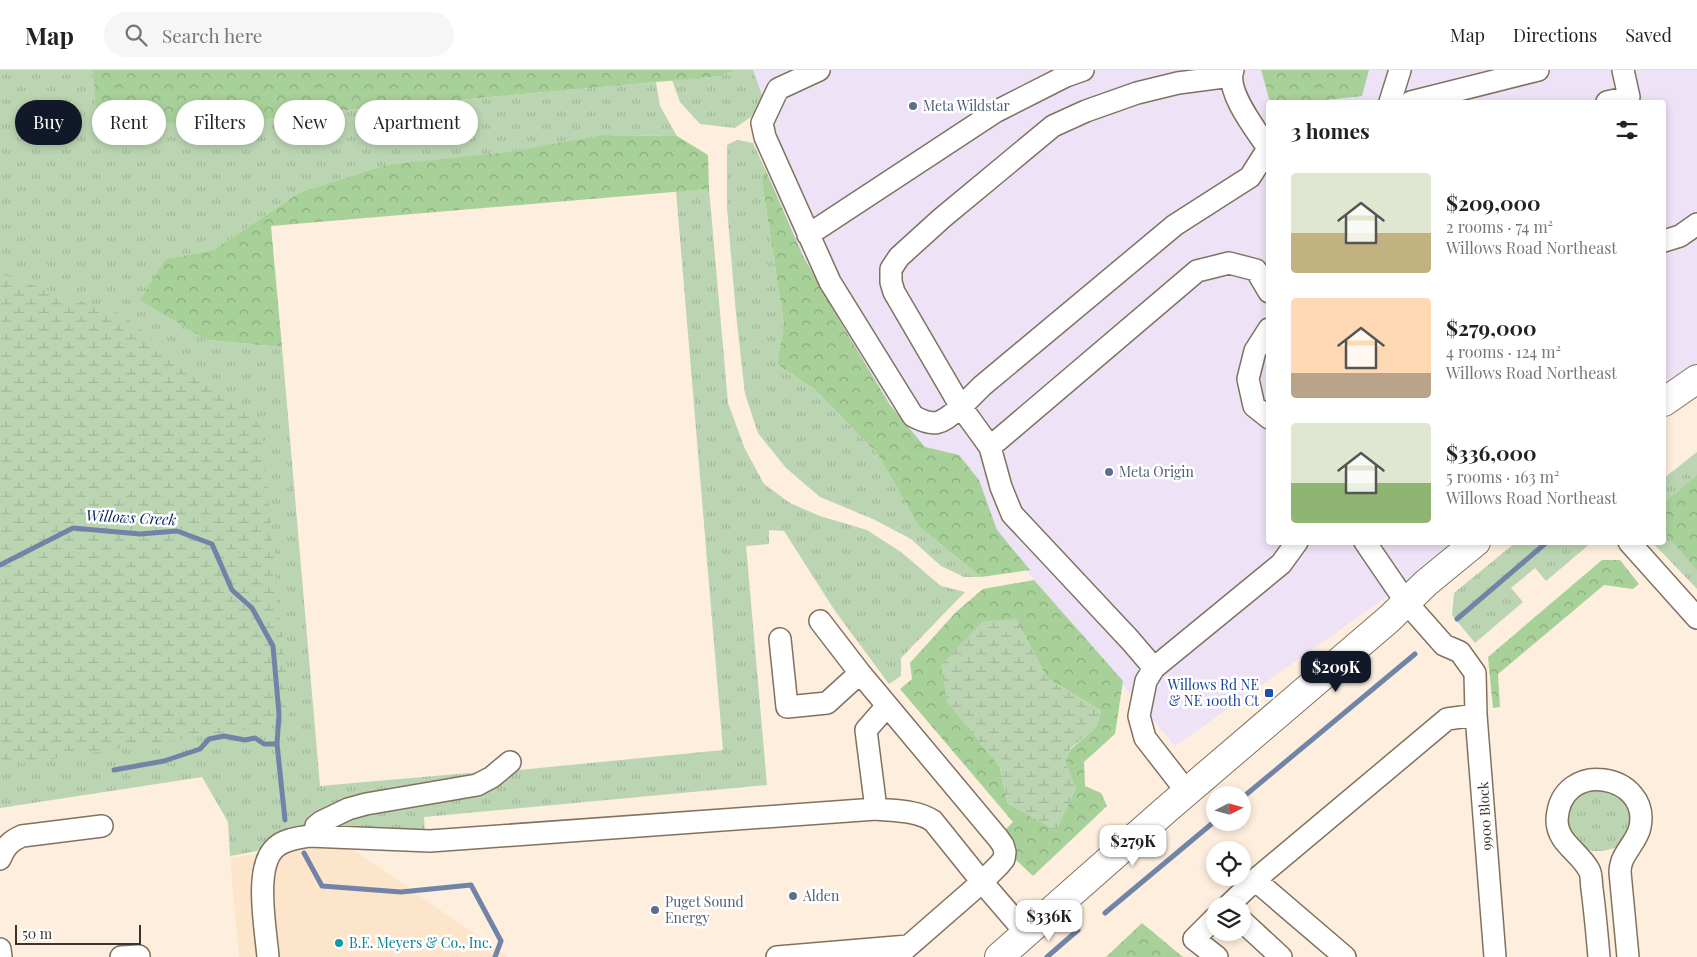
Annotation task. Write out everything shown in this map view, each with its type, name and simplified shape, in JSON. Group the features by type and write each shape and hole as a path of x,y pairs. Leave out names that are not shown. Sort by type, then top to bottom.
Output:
{"main road":[{"path":"1666,401 1697,379"},
{"path":"998,957 1374,632 1426,582 1472,545"}],"lane":[{"path":"819,70 778,90 762,123 765,137 830,282 913,416 926,423 941,422 961,407 982,386 1175,225 1250,177 1266,151"},
{"path":"808,235 995,112 1066,76 1084,70"},
{"path":"1391,100 1400,70"},
{"path":"1419,100 1538,70"},
{"path":"1615,100 1629,97 1623,70"},
{"path":"1154,668 1012,514 1000,487 990,447 961,407 894,292 891,282 891,269 899,257 942,218 1053,126 1086,111 1137,93 1232,73 1238,103 1266,145"},
{"path":"1666,240 1680,236 1697,224"},
{"path":"990,447 1197,272 1229,263 1256,270 1266,287"},
{"path":"1266,334 1255,351 1248,379 1254,406 1266,416"},
{"path":"1187,792 1145,738 1139,716 1146,681 1154,668 1281,564 1296,545"},
{"name":"9900 Block","path":"1367,545 1406,602 1444,645 1460,652 1475,673 1476,715 1488,728 1490,758 1481,780 1495,957"},
{"path":"1632,545 1697,618"},
{"path":"777,957 902,952 982,882 1004,859 1005,852 1003,845 860,673 820,621"},
{"path":"780,639 787,707 827,703 860,673"},
{"path":"876,809 866,730 888,706"},
{"path":"1238,896 1447,719 1476,715"},
{"path":"315,836 316,826 348,809 366,804 477,785 492,777 510,762"},
{"path":"1599,957 1590,871 1558,832 1557,819 1561,801 1570,790 1579,783 1594,778 1608,780 1633,795 1640,811 1640,828 1622,861 1620,872 1628,957"},
{"path":"268,957 262,873 267,858 276,847 292,838 315,836 430,841 876,809 918,814 933,820 982,882 1026,933"},
{"path":"0,859 4,848 13,840 22,836 102,826"},
{"path":"1255,880 1344,957"},
{"path":"1206,927 1194,939 1218,957"},
{"path":"1251,930 1281,957"},
{"path":"0,949 1,957"}],"shaded area":[{"path":"749,70 1697,70 1697,377 1666,399 1666,100 1266,100 1266,545 1460,545 1175,746 795,298"},
{"path":"341,841 508,957 239,957 230,858"}],"green space":[{"path":"0,70 93,70 96,100 92,100 92,145 166,145 166,122 176,124 176,145 264,145 264,120 274,118 274,145 345,145 345,110 355,109 355,145 478,145 478,100 459,100 656,82 660,106 677,136 601,135 299,193 213,250 166,259 207,340 282,347 320,786 480,772 465,780 368,796 331,805 317,813 305,825 276,833 257,851 230,856 228,822 202,777 0,808"},
{"path":"93,70 735,70 722,76 459,100 355,100 355,109 345,110 345,100 274,100 274,118 264,120 264,100 176,100 176,124 166,122 166,100 95,100"},
{"path":"735,70 753,70 762,95 752,116 735,128 700,124 680,102 672,80 722,76"},
{"path":"1261,70 1369,70 1362,96 1326,100 1269,100"},
{"path":"601,135 677,136 708,155 709,189 271,226 282,347 207,340 140,300 166,259 213,250 299,193 387,165 509,152"},
{"path":"737,140 753,143 766,171 761,176 784,324 777,364 814,389 877,453 919,527 981,577 964,577 941,566 911,539 873,519 820,497 786,468 758,433 745,394 727,208 727,145"},
{"path":"766,171 803,256 890,405 925,447 959,455 979,480 997,530 1030,570 981,577 919,527 877,453 814,389 777,364 784,324 761,176"},
{"path":"709,189 728,403 745,449 764,484 790,503 820,516 867,530 901,552 941,586 965,592 901,658 901,676 889,684 835,611 784,531 769,530 769,544 746,546 767,785 424,817 425,833 336,830 335,821 399,807 484,793 519,770 723,750 676,191"},
{"path":"0,274 123,315 261,426 291,722 0,767"},
{"path":"1697,452 1697,589 1655,545 1666,545 1666,476"},
{"path":"1697,475 1697,570 1666,534 1666,501"},
{"path":"1513,545 1589,545 1546,581 1535,568 1511,588 1523,602 1475,643 1452,615 1454,593"},
{"path":"1602,560 1620,560 1639,584 1633,589 1604,585 1498,674 1500,707 1493,708 1488,657"},
{"path":"1034,580 1123,681 1115,734 1084,762 1085,786 1101,793 1107,806 1033,876 1016,860 1015,851 1005,830 1013,822 900,689 912,679 910,663 956,612 983,589","holes":["1016,619 1047,678 1101,711 1096,727 1070,750 1065,762 1076,789 1008,804 1000,768"]},
{"path":"1016,619 1047,678 1101,711 1096,727 1070,749 1066,762 1076,789 1056,831 1008,804 1000,768 947,702 941,665 983,621"},
{"path":"1584,787 1618,789 1633,820 1624,841 1615,848 1593,851 1583,848 1568,833 1565,812"},
{"path":"1142,923 1183,957 1106,957"}],"waterway":[{"name":"Willows Creek","path":"0,565 73,528 140,534 177,531 212,544 232,590 252,608 273,646 279,714 277,744 285,820"},
{"path":"1457,619 1543,545"},
{"path":"1251,791 1415,654"},
{"path":"114,770 164,761 200,749 209,739 224,736 245,740 255,738 264,744 277,744"},
{"path":"1105,913 1206,829"},
{"name":"Willows Creek","path":"304,853 322,886 401,892 471,885 501,941 495,957"},
{"path":"1047,957 1078,930"}],"place":[{"name":"Meta Wildstar","path":"913,106"},
{"name":"Meta Origin","path":"1109,472"},
{"name":"Willows Rd NE & NE 100th Ct","path":"1269,693"},
{"name":"Alden","path":"793,896"},
{"name":"Puget Sound Energy","path":"655,910"},
{"name":"B.E. Meyers & Co., Inc.","path":"339,943"}]}
